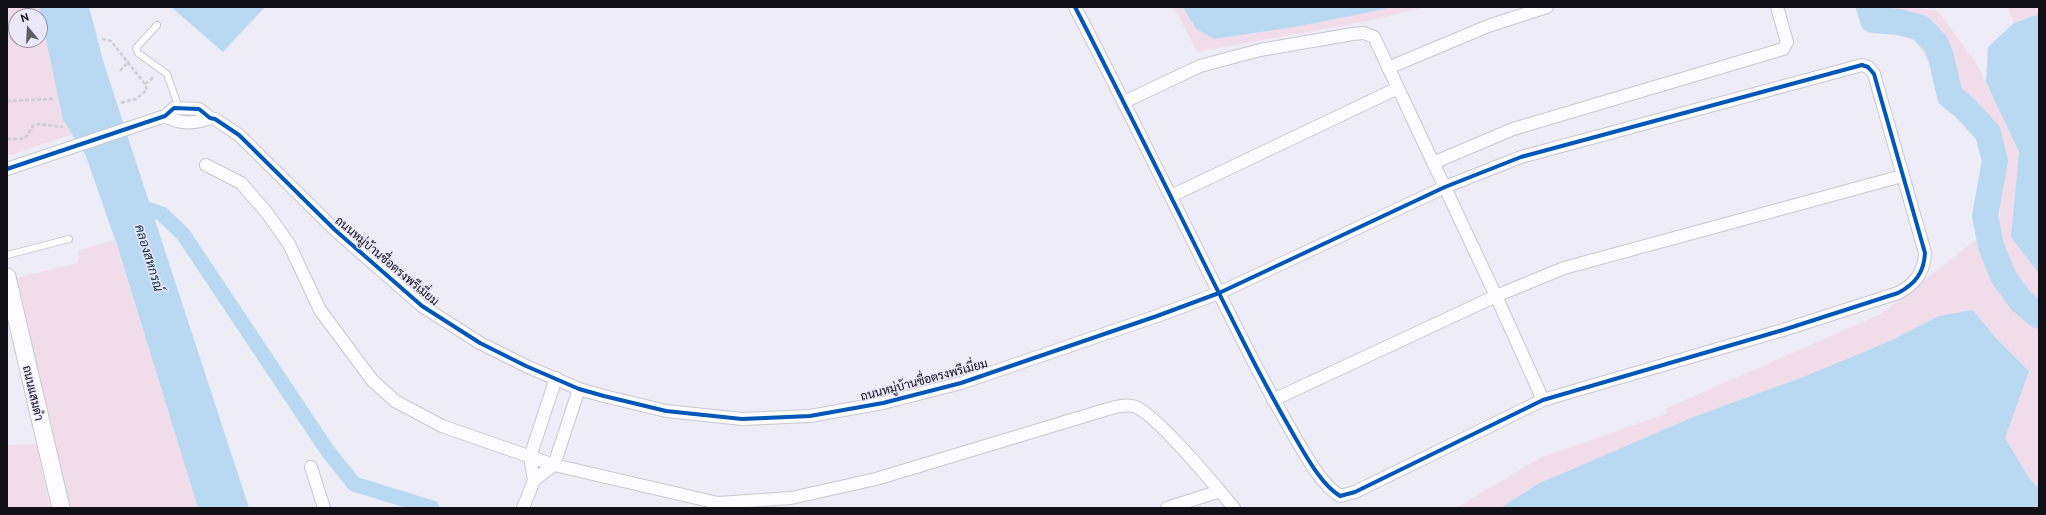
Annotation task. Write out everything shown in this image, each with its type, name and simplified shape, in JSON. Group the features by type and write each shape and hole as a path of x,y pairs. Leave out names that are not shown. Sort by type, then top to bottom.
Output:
{"street":[{"path":"1075,7 1273,400 1309,461 1329,487 1340,496 1355,492 1543,400 1783,330 1898,293 1910,286 1922,271 1925,253 1902,176 1589,261 1543,276 1496,296 1273,400"},
{"path":"1388,68 1494,24 1548,7"},
{"path":"1433,163 1520,127 1783,49 1787,42 1777,7"},
{"path":"1124,102 1200,66 1260,50 1353,34 1364,33 1374,37 1496,296 1543,400"},
{"name":"ถนนหมู่บ้านซื่อตรงพรีเมี่ยม","path":"179,108 199,109 210,118 215,119 238,135 335,230 422,306 480,343 579,389 666,410 742,419 810,416 883,403 961,383 1158,316 1219,293 1445,187 1521,157 1862,65 1868,67 1874,74 1902,176"},
{"path":"1171,196 1398,88"},
{"path":"7,169 146,121 165,116 174,108 179,108"},
{"path":"165,116 174,121 198,123 210,118"},
{"path":"206,165 241,183 267,213 289,244 320,310 372,380 389,396 395,401 442,426 530,457 554,465 721,506 791,498 876,479 1123,405 1134,406 1149,416 1208,476 1234,508"},
{"name":"ถนนแสมดำ","path":"8,283 61,508"},
{"path":"524,506 534,480 530,457 556,378"},
{"path":"534,480 554,465 579,389"},
{"path":"311,467 324,508"},
{"path":"1167,508 1220,491"},
{"path":"772,508 791,498"}],"lane":[{"path":"157,25 136,48 138,53 166,74 179,108"},
{"path":"7,255 69,239"}],"path":[{"path":"102,39 111,41 145,84 147,90 136,99 120,103"},
{"path":"120,71 138,53"},
{"path":"7,101 53,99"},
{"path":"7,139 21,139 26,136 33,126 40,124 64,127"}],"shaded area":[{"path":"7,7 39,7 8,8 8,48 48,48 63,120 72,134 11,155 7,153"},
{"path":"1174,7 1183,7 1196,29 1215,39 1295,27 1395,7 1424,7 1373,20 1197,52"},
{"path":"1883,7 1903,7 1938,11 1978,66 2019,152 2012,237 2039,274 2039,488 2029,478 2004,438 2029,371 1995,337 1973,310 1939,316 1890,341 1803,377 1693,417 1538,484 1500,508 1456,508 1540,458 1668,413 1665,409 1881,314 1999,222 2005,149 1953,109 1914,36 1893,30"},
{"path":"2007,7 2039,7 2039,14 2014,23"},
{"path":"115,240 198,508 69,508 15,280 19,277 78,263 79,250"},
{"path":"36,444 50,508 7,508 7,445"}],"water":[{"name":"คลองสหกรณ์","path":"89,7 104,64 249,508 198,508 117,245 86,156 63,120 48,48 48,8 39,8"},
{"path":"171,7 265,7 223,52"},
{"path":"1183,7 1395,7 1295,27 1214,39 1196,29"},
{"path":"2039,14 2039,274 2011,237 2019,152 1986,82 1988,47 2014,23"},
{"path":"1973,310 1995,337 2029,371 2005,438 2029,478 2039,488 2039,508 1500,508 1538,484 1693,417 1803,377 1890,341 1939,316"}],"waterway":[{"path":"1869,7 1873,20 1899,22 1921,28 1936,44 1941,57 1950,96 1964,107 1988,133 1995,161 1985,216 1991,246 2003,276 2021,301 2039,316"},
{"path":"132,204 162,214 183,234 327,450 354,484 432,508"}],"cycle path":[{"path":"7,169 165,116 174,108 199,109 210,118 215,119 239,135 335,230 422,306 480,343 526,366 579,389 666,411 742,419 810,416 883,403 961,383 1157,316 1219,293 1445,187 1521,157 1862,65 1868,67 1874,74 1925,253 1923,266 1914,282 1898,293 1783,330 1543,400 1355,492 1340,496 1327,485 1310,463 1268,389 1242,339 1221,297 1200,256 1075,7"}]}
